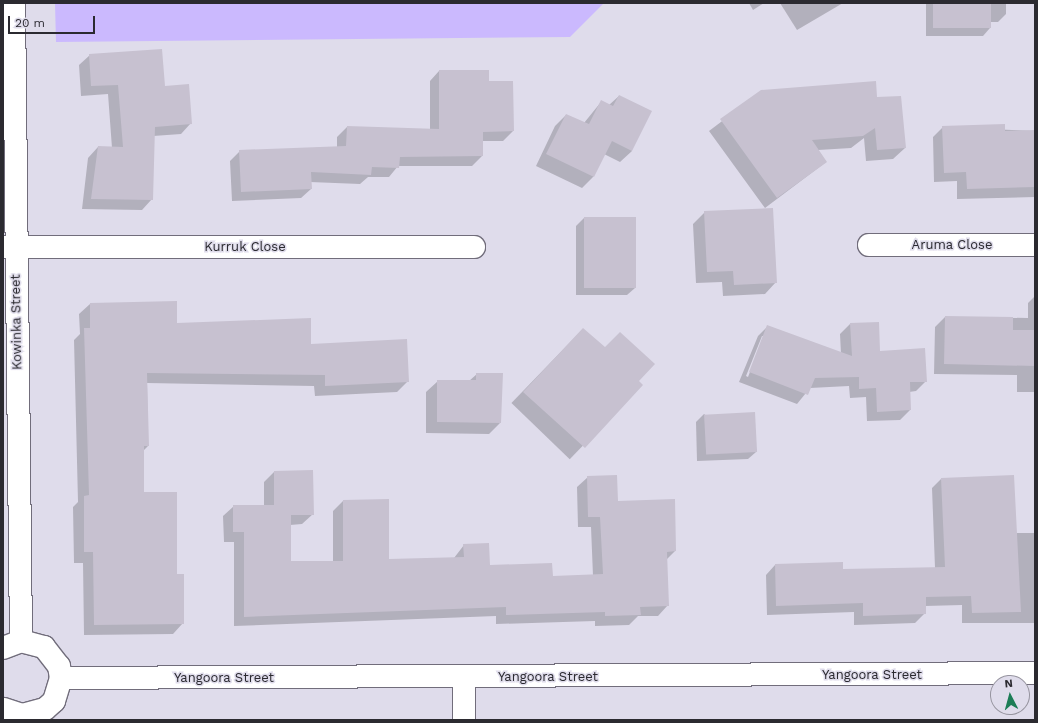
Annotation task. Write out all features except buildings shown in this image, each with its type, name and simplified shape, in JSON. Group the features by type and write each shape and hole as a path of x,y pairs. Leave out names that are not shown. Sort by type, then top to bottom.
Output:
{"street":[{"name":"Kowinka Street","path":"12,645 10,247 14,3"},
{"name":"Aruma Close","path":"869,245 1035,244"},
{"name":"Kurruk Close","path":"10,247 474,247"},
{"path":"12,645 33,642 53,655 61,678 54,701 45,709 15,715"},
{"name":"Yangoora Street","path":"61,678 464,678 1035,673"},
{"path":"464,678 464,720"}],"shaded area":[{"path":"55,3 604,3 570,37 56,42"}]}
